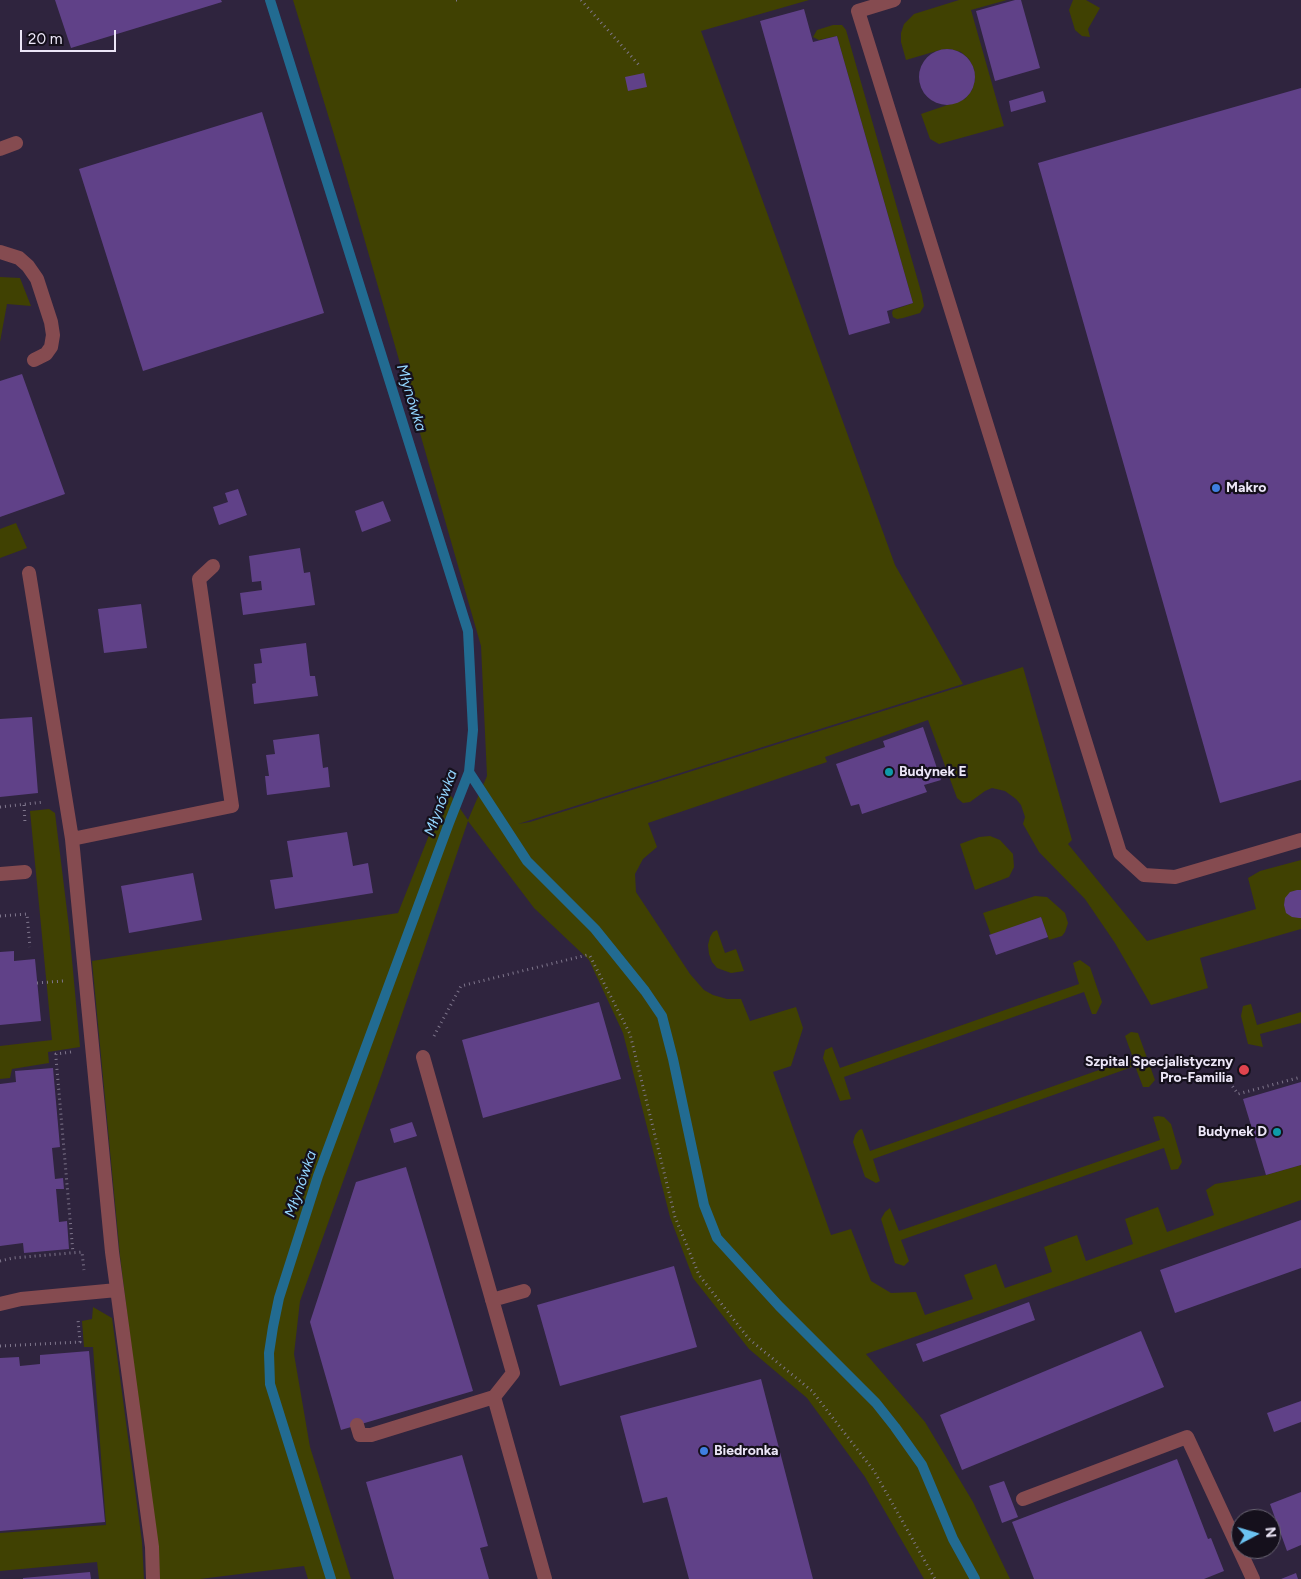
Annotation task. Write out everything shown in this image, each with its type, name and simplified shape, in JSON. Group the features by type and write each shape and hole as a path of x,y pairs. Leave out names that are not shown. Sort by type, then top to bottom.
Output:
{"street":[{"path":"894,0 858,10 1120,853 1144,875 1175,876 1301,840"},
{"path":"0,149 16,142"},
{"path":"0,252 19,258 28,266 37,279 52,322 53,336 51,346 46,354 34,360"},
{"path":"72,839 232,806 199,579 213,566"},
{"path":"29,573 72,839 112,1252 152,1547 153,1579"},
{"path":"0,874 25,872"},
{"path":"357,1425 360,1435 371,1435 494,1397 513,1374 423,1057"},
{"path":"0,1304 117,1290"},
{"path":"492,1300 524,1291"},
{"path":"494,1397 545,1579"},
{"path":"1023,1499 1187,1437 1253,1579"}],"path":[{"path":"581,0 639,65"},
{"path":"0,807 19,805"},
{"path":"24,805 25,823"},
{"path":"0,916 27,914 30,947"},
{"path":"423,1057 461,986 587,955 590,956 630,1034 675,1217 699,1274 749,1339 812,1391 874,1471 935,1579"},
{"path":"37,983 58,982"},
{"path":"56,1058 73,1252"},
{"path":"1224,1074 1238,1094 1301,1077"},
{"path":"0,1261 12,1258 82,1252 88,1307 78,1320 80,1342 0,1346"}],"shaded area":[{"path":"293,0 809,0 701,31 895,565 963,684 518,824 530,822 1023,667 1072,840 1068,844 1147,941 1256,909 1248,878 1260,871 1301,860 1301,929 1200,958 1208,988 1151,1005 1115,943 1085,899 1039,852 1023,824 1025,817 1021,805 1016,799 1005,791 992,788 970,802 963,803 957,798 928,720 825,757 827,762 648,823 657,847 643,859 635,874 636,892 690,974 704,990 727,999 741,999 750,1021 796,1007 803,1028 791,1066 773,1072 831,1235 851,1229 871,1281 891,1293 916,1292 925,1315 973,1299 964,1275 996,1264 1005,1288 1052,1272 1044,1247 1077,1235 1086,1261 1133,1244 1125,1219 1158,1207 1167,1232 1214,1215 1206,1190 1215,1184 1266,1175 1301,1165 1301,1200 866,1354 925,1422 973,1502 1010,1579 924,1579 865,1477 807,1398 749,1349 693,1278 670,1217 623,1033 589,960 534,908 468,821 381,1076 300,1301 294,1354 310,1447 351,1579 308,1579 304,1566 200,1579 160,1579 120,1256 92,961 398,913 447,790 468,820 487,776 481,646 342,161"},
{"path":"959,0 1007,0 971,10 1004,126 939,144 930,139 921,114 965,99 972,90 975,80 974,69 969,59 961,52 950,49 906,60 901,42 901,33 904,24 914,14"},
{"path":"1073,0 1086,0 1100,8 1088,29 1090,37 1082,36 1075,30 1069,10"},
{"path":"833,25 842,25 846,30 922,295 924,306 920,313 903,318 897,319 893,317 893,310 913,303 837,36 819,40 813,37 817,30"},
{"path":"0,277 20,278 31,306 7,304 0,342"},
{"path":"16,523 27,548 0,558 0,529"},
{"path":"49,809 55,813 69,927 80,1047 48,1052 49,1063 12,1069 10,1078 0,1079 0,1046 52,1040 30,811"},
{"path":"990,836 1000,840 1013,854 1014,867 1009,877 975,890 960,844 979,837"},
{"path":"1035,896 1047,897 1065,913 1068,923 1062,936 1049,940 1041,917 991,935 983,913"},
{"path":"717,930 725,953 736,949 744,971 731,973 717,968 712,962 708,945 713,932"},
{"path":"1080,960 1090,967 1102,1002 1096,1014 1092,1014 1084,992 844,1077 851,1099 840,1101 823,1058 825,1050 832,1047 840,1068 1079,984 1073,963"},
{"path":"1251,1004 1257,1025 1301,1012 1301,1023 1260,1034 1263,1047 1248,1044 1241,1016 1243,1006"},
{"path":"1131,1032 1138,1033 1155,1080 1149,1087 1143,1087 1135,1066 873,1159 880,1181 876,1183 865,1177 853,1142 859,1130 862,1129 870,1151 1133,1058 1125,1036"},
{"path":"1153,1117 1164,1117 1171,1124 1182,1162 1178,1169 1171,1170 1164,1148 901,1240 909,1261 904,1266 895,1263 881,1219 890,1208 899,1231 1160,1140"},
{"path":"93,1307 112,1318 142,1542 144,1579 99,1579 97,1562 0,1571 0,1533 106,1525 93,1347 84,1347 82,1321 92,1319"}],"building":[{"path":"55,0 221,0 222,2 71,48"},
{"path":"1021,0 1040,68 995,81 976,11"},
{"path":"804,9 813,42 837,36 913,303 887,311 890,323 849,335 760,21"},
{"path":"947,49 958,51 967,57 973,66 975,77 973,88 967,97 958,103 947,105 936,103 927,97 921,88 919,77 921,66 927,57 936,51"},
{"path":"644,73 647,87 628,91 625,77"},
{"name":"Makro","path":"1301,88 1301,780 1220,803 1038,163"},
{"path":"1043,91 1046,102 1011,112 1009,101"},
{"path":"262,112 324,313 143,371 79,169"},
{"path":"22,374 65,494 0,517 0,381"},
{"path":"238,489 247,515 219,525 213,507 228,502 225,493"},
{"path":"383,501 391,521 362,532 355,511"},
{"path":"300,548 304,573 310,572 315,605 243,615 240,593 262,590 261,581 252,582 249,556"},
{"path":"141,604 147,648 104,653 98,609"},
{"path":"306,643 310,676 315,676 318,696 254,704 252,684 256,683 254,664 262,663 260,649"},
{"path":"32,717 38,793 0,797 0,719"},
{"name":"Budynek E","path":"923,727 941,780 924,785 927,792 862,814 859,804 851,806 836,764 885,747 883,741"},
{"path":"319,734 323,768 328,767 330,787 267,795 265,776 269,776 266,755 275,754 273,740"},
{"path":"347,832 353,866 368,863 373,893 275,909 270,880 293,877 287,841"},
{"path":"193,873 202,920 129,933 121,886"},
{"path":"1301,890 1301,918 1292,917 1286,913 1284,905 1285,898 1290,892"},
{"path":"1041,917 1048,937 996,955 989,935"},
{"path":"14,951 14,961 35,959 41,1021 0,1025 0,952"},
{"path":"599,1002 621,1079 483,1118 462,1040"},
{"path":"53,1068 60,1147 52,1148 55,1179 63,1178 64,1189 56,1189 59,1222 67,1221 69,1249 24,1253 23,1243 0,1246 0,1084 16,1082 15,1071"},
{"name":"Budynek D","path":"1301,1082 1301,1165 1266,1175 1243,1099"},
{"path":"412,1122 417,1136 394,1143 390,1129"},
{"path":"406,1167 473,1391 341,1430 310,1322 356,1182"},
{"path":"1301,1220 1301,1268 1175,1313 1160,1270"},
{"path":"674,1266 697,1347 560,1386 537,1305"},
{"path":"1029,1302 1035,1320 923,1362 916,1344"},
{"path":"1141,1331 1164,1387 962,1470 940,1415"},
{"path":"89,1351 105,1522 0,1531 0,1358 19,1357 20,1366 40,1364 40,1355"},
{"name":"Biedronka","path":"761,1379 813,1579 689,1579 667,1497 643,1503 620,1416"},
{"path":"1301,1401 1301,1422 1274,1432 1267,1413"},
{"path":"462,1455 488,1546 480,1548 489,1579 394,1579 366,1482"},
{"path":"1177,1459 1208,1539 1211,1538 1224,1571 1204,1579 1034,1579 1012,1522"},
{"path":"1004,1481 1018,1517 1002,1523 989,1486"},
{"path":"1301,1492 1301,1545 1287,1551 1281,1534 1281,1509 1272,1509 1270,1504"},
{"path":"90,1572 91,1579 23,1579 23,1578"},
{"path":"1296,1573 1298,1579 1281,1579"}],"waterway":[{"name":"Młynówka","path":"270,0 468,631 473,730 469,772 318,1176 279,1298 273,1327 269,1353 270,1384 331,1579"},
{"path":"469,772 527,861 595,929 645,991 662,1016 704,1205 717,1238 779,1306 876,1403 895,1427 922,1465 953,1539 975,1579"}],"place":[{"name":"Makro","path":"1216,488"},
{"name":"Budynek E","path":"889,772"},
{"name":"Szpital Specjalistyczny Pro-Familia","path":"1244,1070"},
{"name":"Budynek D","path":"1277,1132"},
{"name":"Biedronka","path":"704,1451"}]}
